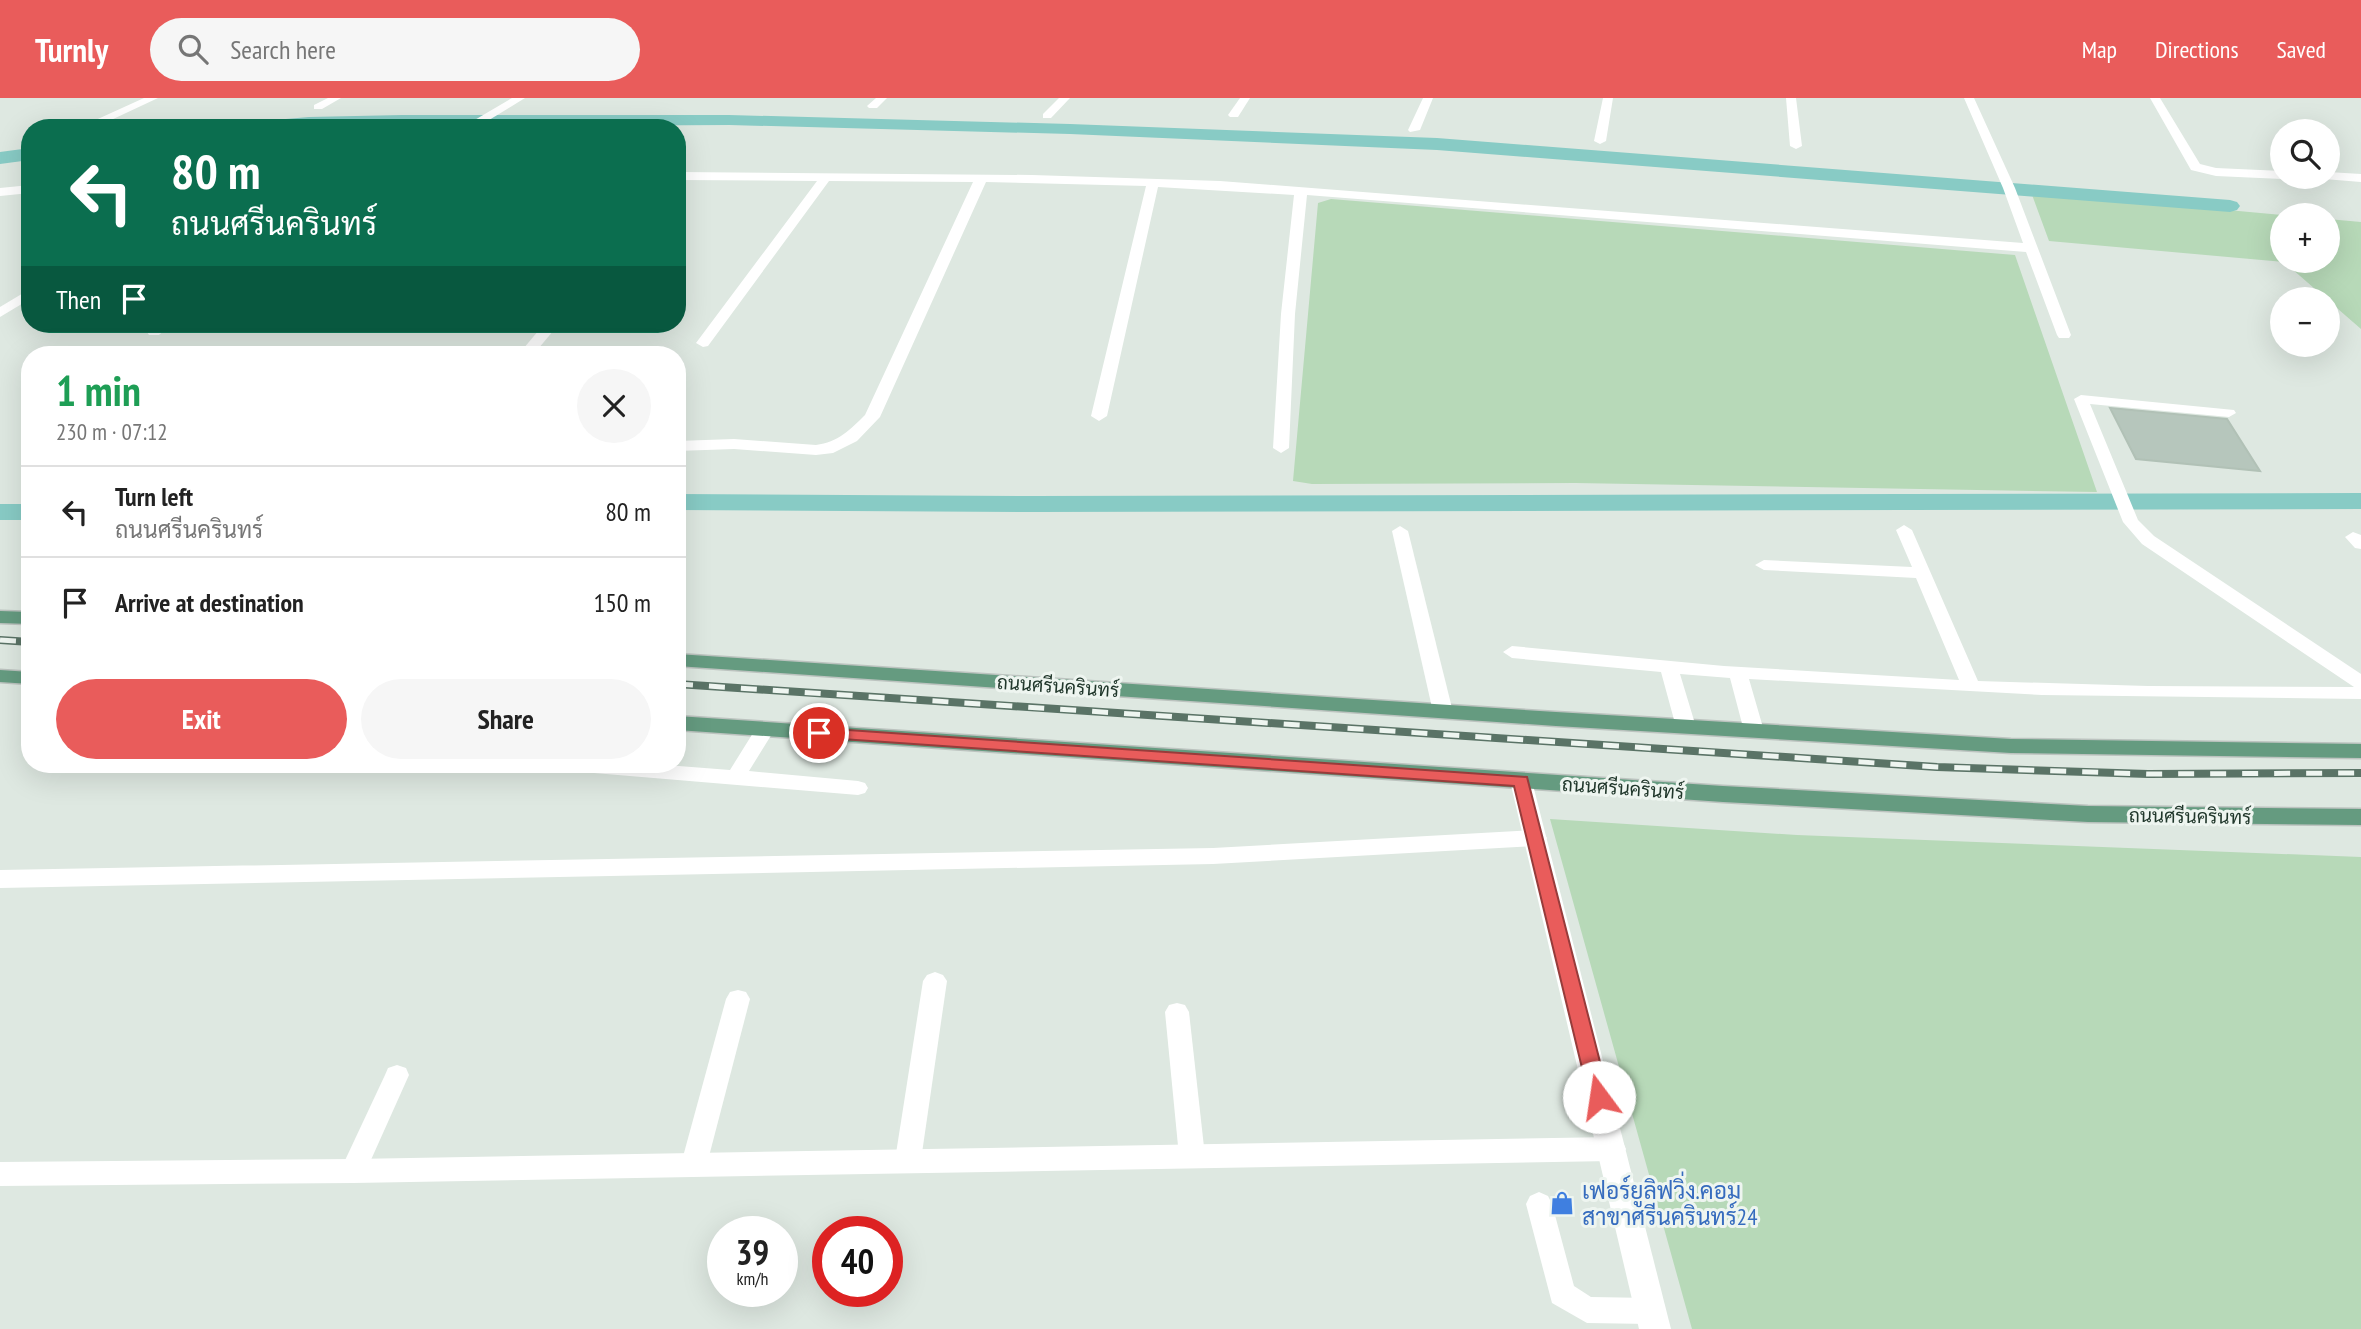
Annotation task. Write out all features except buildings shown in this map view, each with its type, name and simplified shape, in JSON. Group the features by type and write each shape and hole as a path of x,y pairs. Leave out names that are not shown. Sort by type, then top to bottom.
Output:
{"main road":[{"path":"0,617 21,618"},
{"name":"ถนนศรีนครินทร์","path":"686,661 1443,712 2011,746 2361,751"},
{"path":"0,676 21,677"},
{"name":"ถนนศรีนครินทร์","path":"686,724 1521,781 2088,814 2361,817"}],"street":[{"path":"105,119 153,98"},
{"path":"318,107 336,98"},
{"path":"482,119 520,98"},
{"path":"1047,116 1065,98"},
{"path":"1234,115 1245,98"},
{"path":"1414,130 1428,98"},
{"path":"1600,141 1608,98"},
{"path":"1791,98 1796,146"},
{"path":"1969,98 2009,188 2064,335"},
{"path":"2155,98 2195,167 2216,172 2270,174"},
{"path":"686,177 1153,182 1301,191 2030,248"},
{"path":"703,342 826,177"},
{"path":"2340,177 2361,178"},
{"path":"686,446 734,444 816,450 832,448 851,438 872,417 981,179"},
{"path":"1099,416 1153,182"},
{"path":"0,192 21,190"},
{"path":"1280,448 1288,314 1301,191"},
{"path":"0,313 21,299"},
{"path":"1521,781 1652,1320"},
{"path":"0,879 1213,856 1535,838"},
{"path":"0,1174 353,1171 1612,1149"}],"lane":[{"path":"2229,413 2081,399 2110,476 2131,522 2148,540 2361,683"},
{"path":"1904,530 1970,686"},
{"path":"1399,531 1443,712"},
{"path":"1764,565 1922,573"},
{"path":"1512,652 1670,669 1970,686 2096,692 2361,693"},
{"path":"1670,669 1686,727"},
{"path":"1738,674 1754,731"},
{"path":"736,777 765,729"},
{"path":"685,773 858,788"},
{"path":"908,1160 935,981"},
{"path":"694,1164 738,999"},
{"path":"1177,1012 1192,1156"},
{"path":"353,1171 397,1074"},
{"path":"1539,1204 1562,1294 1587,1310 1652,1320"}],"green space":[{"path":"2031,192 2270,214 2270,261 2049,241"},
{"path":"1331,199 2015,255 2097,492 1575,483 1312,484 1293,481 1318,203"},
{"path":"2340,220 2361,222 2361,329 2340,311 2340,287 2313,287 2297,273 2340,273"},
{"path":"1550,819 1797,835 2361,857 2361,1329 1692,1329"}],"waterway":[{"path":"686,120 1070,129 1437,144 2230,206"},
{"path":"0,158 21,155"},
{"path":"686,502 1033,504 2361,501"},
{"path":"0,512 21,512"}],"railway":[{"path":"0,640 21,641"},
{"path":"686,685 1937,767 2148,774 2361,773"}],"place":[{"name":"เฟอร์ยูลิฟวิ่ง.คอม สาขาศรีนครินทร์24","path":"1562,1203"}],"route":[{"path":"819,733 1521,781 1599,1097"}]}
